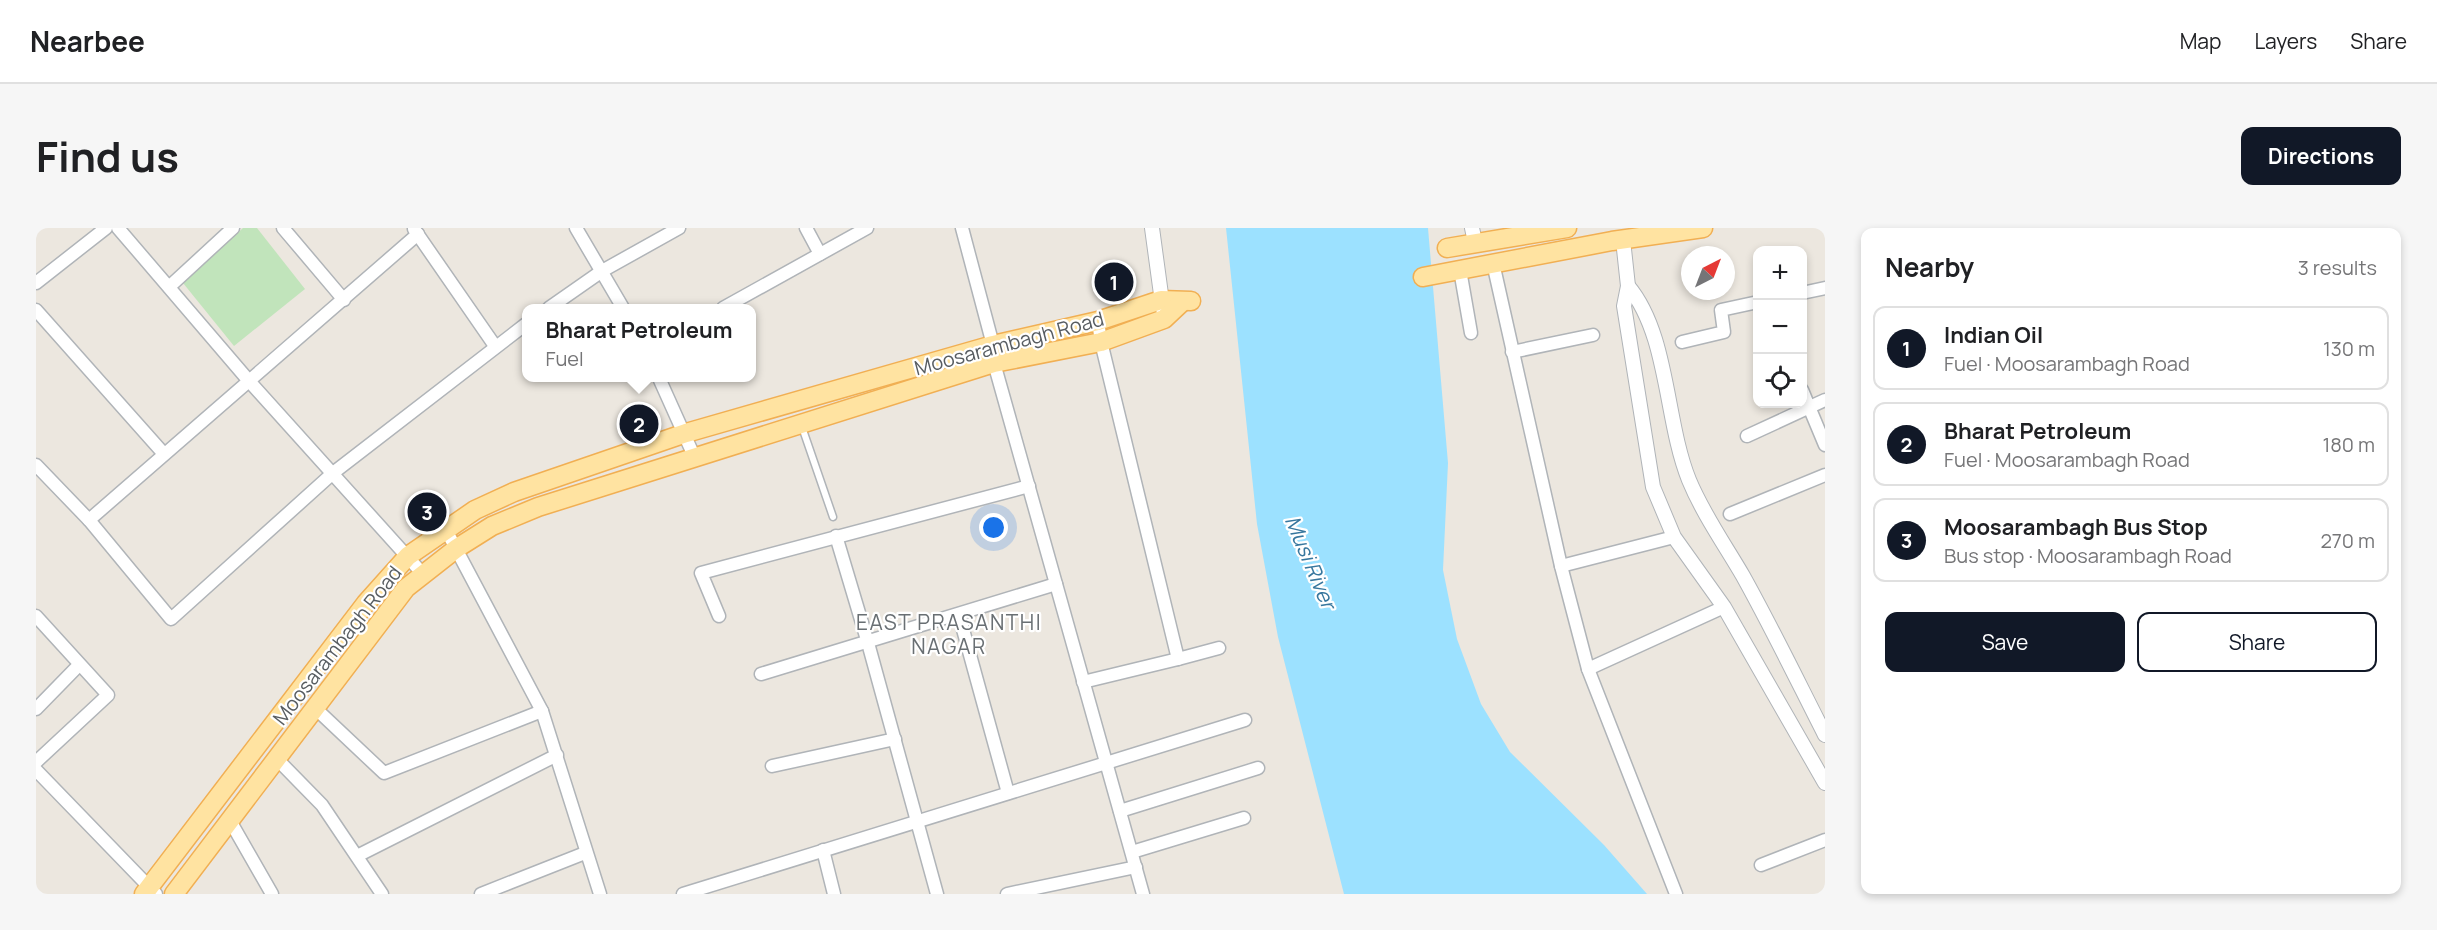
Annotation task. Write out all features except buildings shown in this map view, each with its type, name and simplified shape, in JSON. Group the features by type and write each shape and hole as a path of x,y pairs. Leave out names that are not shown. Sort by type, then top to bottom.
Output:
{"main road":[{"path":"1447,248 1473,235 1567,228"},
{"path":"1423,277 1623,240 1703,228"},
{"name":"Moosarambagh Road","path":"150,892 366,603 408,556 445,528 475,510 514,492 686,433 994,354 1101,342 1163,310 1186,302"},
{"name":"Moosarambagh Road","path":"174,894 406,588 422,573 492,526 538,507 800,422 994,354 1098,321 1163,310"}],"street":[{"path":"36,284 106,228"},
{"path":"118,228 249,381 422,573"},
{"path":"169,287 233,228"},
{"path":"284,228 344,300"},
{"path":"576,228 620,304"},
{"path":"556,304 602,271 679,228"},
{"path":"806,228 820,254"},
{"path":"732,304 867,228"},
{"path":"962,228 1029,486 1143,894"},
{"path":"1152,228 1163,310"},
{"path":"88,520 344,300 416,231 495,346"},
{"path":"1623,240 1628,286 1624,306 1653,487 1674,537 1724,607 1825,783"},
{"path":"1492,263 1561,566 1588,669 1676,894"},
{"path":"1460,270 1471,333"},
{"path":"1628,286 1642,303 1659,356 1676,446 1690,483 1744,578 1825,735"},
{"path":"1807,292 1825,288"},
{"path":"1682,342 1724,332 1721,310 1753,304"},
{"path":"36,310 164,454"},
{"path":"1098,321 1101,342 1178,659"},
{"path":"36,465 88,520 171,619 333,473 522,327"},
{"path":"1512,352 1593,335"},
{"path":"661,382 686,433 694,456"},
{"path":"1747,436 1825,400"},
{"path":"1807,404 1825,445"},
{"path":"1731,514 1825,475"},
{"path":"719,616 701,573 1029,486"},
{"path":"445,528 542,711 558,755 585,853 600,894"},
{"path":"836,536 937,894"},
{"path":"1561,566 1674,537"},
{"path":"761,674 1056,584"},
{"path":"1588,669 1724,607"},
{"path":"959,615 1008,793"},
{"path":"36,616 108,694 36,762"},
{"path":"1083,682 1219,648"},
{"path":"36,709 79,665"},
{"path":"314,707 384,773 542,711"},
{"path":"683,894 698,892 823,850 1245,720"},
{"path":"772,766 895,739"},
{"path":"357,856 558,755"},
{"path":"276,758 322,806 382,894"},
{"path":"1120,811 1258,768"},
{"path":"36,770 150,892"},
{"path":"1132,852 1244,818"},
{"path":"229,819 272,894"},
{"path":"1761,865 1825,840"},
{"path":"823,850 834,894"},
{"path":"481,894 585,853"},
{"path":"1006,894 1040,891 1136,867"}],"lane":[{"path":"800,422 833,517"}],"green space":[{"path":"243,228 257,228 305,289 234,346 183,283"}],"water":[{"name":"Musi River","path":"1226,228 1428,228 1448,463 1443,570 1457,639 1481,704 1510,752 1604,845 1647,894 1344,894 1278,637 1257,524"}],"place":[{"name":"Indian Oil","path":"1114,282"},
{"name":"Bharat Petroleum","path":"639,424"},
{"name":"Moosarambagh Bus Stop","path":"427,512"}],"district":[{"name":"EAST PRASANTHI NAGAR","path":"949,634"}]}
